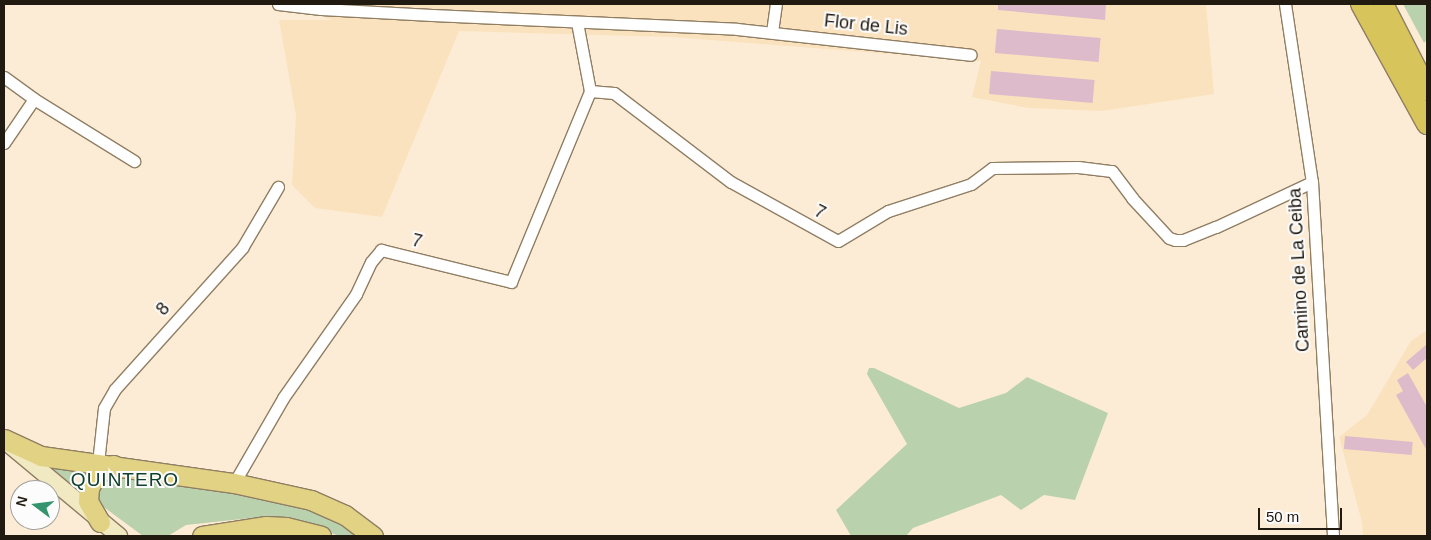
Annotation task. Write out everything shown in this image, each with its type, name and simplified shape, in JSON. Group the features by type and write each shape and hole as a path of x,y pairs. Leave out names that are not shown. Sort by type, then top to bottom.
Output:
{"highway":[{"path":"1361,4 1420,81"},
{"path":"1383,4 1420,81 1427,124"}],"main road":[{"path":"4,439 41,456 112,464 234,483 311,500 345,515 373,536"},
{"path":"4,439 100,522 119,536"},
{"path":"100,522 88,501 89,488 96,475 112,464"},
{"path":"202,536 266,526 286,527 321,536"}],"street":[{"name":"Flor de Lis","path":"278,4 772,32 972,55"},
{"path":"772,32 776,4"},
{"name":"Camino de La Ceiba","path":"1285,4 1312,182 1333,536"},
{"path":"577,22 590,91"},
{"path":"4,77 34,99 134,161"},
{"name":"7","path":"234,483 283,398 356,294 371,262 381,250 511,282 590,91 614,93 731,182 838,240 888,211 971,184 992,168 1106,169 1116,175 1132,198 1168,238 1175,240 1183,240 1216,227 1312,182"},
{"path":"4,143 34,99"},
{"name":"8","path":"112,464 104,408 115,389 242,248 278,187"}],"shaded area":[{"path":"292,4 1196,4 1206,5 1214,94 1102,111 1028,108 972,97 981,61 672,37 459,31 382,217 315,208 292,185 296,116 279,20 332,20"},
{"path":"1427,330 1427,536 1363,536 1362,522 1339,437 1367,415 1411,341"}],"green space":[{"path":"1403,4 1427,4 1427,40 1424,43"},
{"path":"869,368 874,368 959,408 1006,393 1027,377 1108,413 1075,500 1044,495 1021,510 1001,495 913,528 906,536 851,536 836,510 907,444 867,374"},
{"path":"50,467 80,469 71,488"},
{"path":"115,474 299,503 329,515 364,536 339,536 301,522 261,517 186,525 168,536 143,536 101,505 97,491 102,481"}],"building":[{"path":"998,4 1106,4 1105,20 998,10"},
{"path":"997,29 1101,38 1099,62 995,53"},
{"path":"991,71 1095,80 1093,103 989,94"},
{"path":"1427,344 1427,358 1413,370 1406,362"},
{"path":"1408,373 1427,407 1427,451 1396,395 1403,391 1397,380"},
{"path":"1345,436 1413,442 1412,455 1344,449"}],"district":[{"name":"QUINTERO","path":"125,480"}]}
